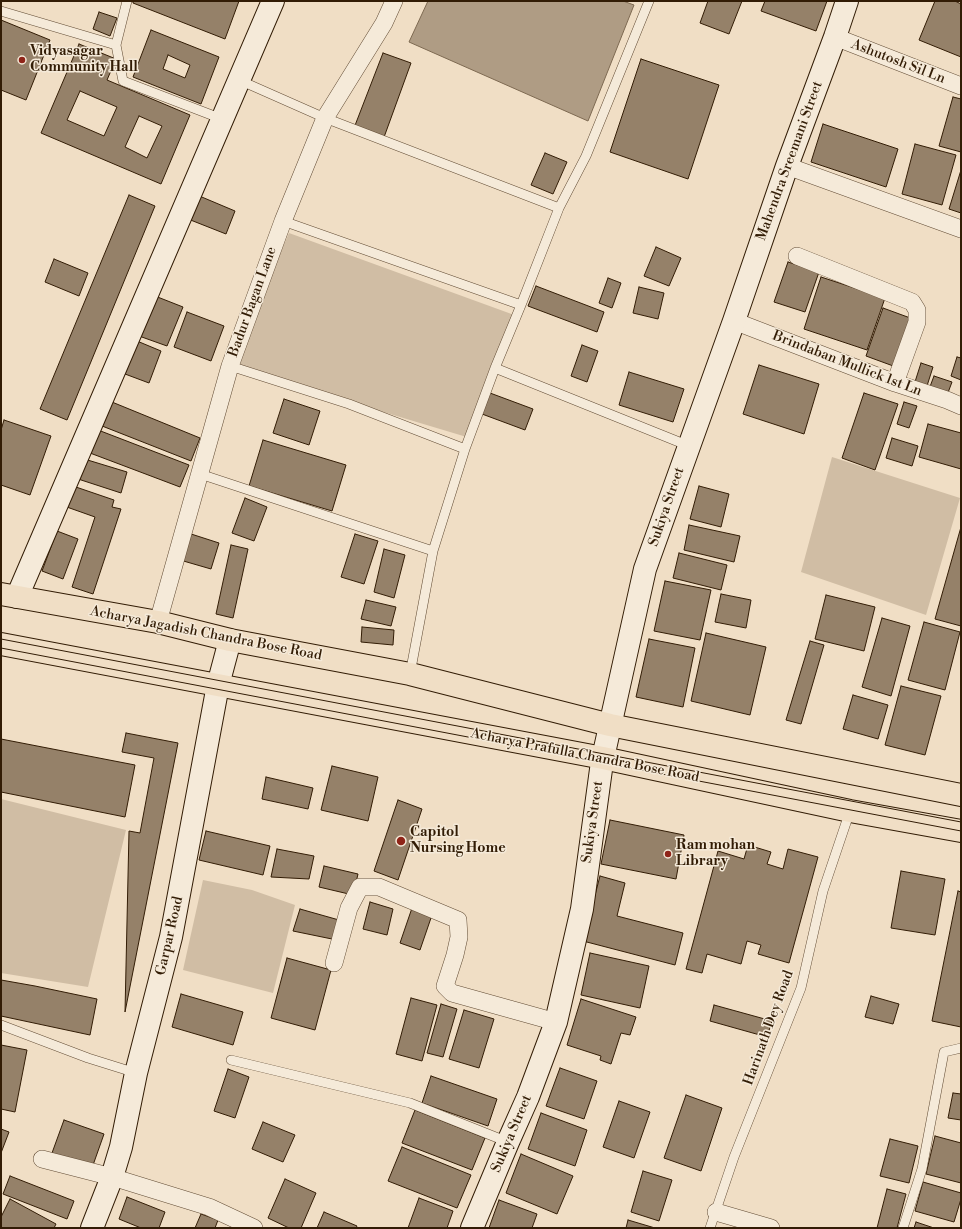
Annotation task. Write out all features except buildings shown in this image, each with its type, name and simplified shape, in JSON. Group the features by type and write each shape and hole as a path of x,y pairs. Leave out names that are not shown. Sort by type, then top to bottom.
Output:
{"main road":[{"name":"Acharya Jagadish Chandra Bose Road","path":"9,596 158,622 230,640 410,674"},
{"name":"Acharya Prafulla Chandra Bose Road","path":"1,644 603,758 850,811 961,831"},
{"path":"410,674 610,725 961,793"}],"street":[{"path":"9,596 222,119 273,1"},
{"name":"Badur Bagan Lane","path":"158,622 230,366 283,221 325,118 384,23 394,1"},
{"name":"Mahendra Sreemani Street","path":"734,321 787,166 847,1"},
{"name":"Ashutosh Sil Ln","path":"835,37 961,86"},
{"path":"787,166 961,229"},
{"path":"797,256 912,302 918,310 917,322 895,383"},
{"name":"Brindaban Mullick 1st Ln","path":"734,321 895,383 961,406"},
{"name":"Sukiya Street","path":"472,1228 528,1097 556,1022 582,909 599,776 646,569 734,321"},
{"name":"Garpar Road","path":"92,1228 112,1177 121,1147 136,1073 171,937 213,685 230,640"},
{"path":"334,963 349,908 360,887 379,887 458,920 459,937 445,986 452,993 556,1022"},
{"path":"42,1159 112,1177 209,1207 254,1228"},
{"path":"716,1212 771,1228"}],"lane":[{"path":"127,1 116,45 123,81 222,119"},
{"path":"410,674 433,551 465,450 495,368 559,208 586,156 649,1"},
{"path":"1,11 116,45"},
{"path":"239,80 325,118 559,208"},
{"path":"283,221 521,305"},
{"path":"230,366 349,404 465,450"},
{"path":"495,368 689,446"},
{"path":"200,474 433,551"},
{"name":"Harinath Dey Road","path":"710,1228 734,1157 801,988 823,891 850,811"},
{"path":"1,1025 88,1058 136,1073"},
{"path":"903,1228 922,1169 944,1052 961,1048"},
{"path":"231,1060 410,1103 508,1142"}],"shaded area":[{"path":"428,1 623,1 634,5 588,121 409,42"},
{"path":"289,233 517,316 470,438 230,366"},
{"path":"832,457 960,498 926,615 801,572"},
{"path":"1,799 126,830 88,987 1,973"},
{"path":"203,880 252,890 295,905 273,993 183,970"}],"tram line":[{"path":"1,639 961,822"},
{"path":"1,648 961,831"}],"place":[{"name":"Vidyasagar Community Hall","path":"22,60"},
{"name":"Capitol Nursing Home","path":"401,841"},
{"name":"Ram mohan Library","path":"668,854"}]}
